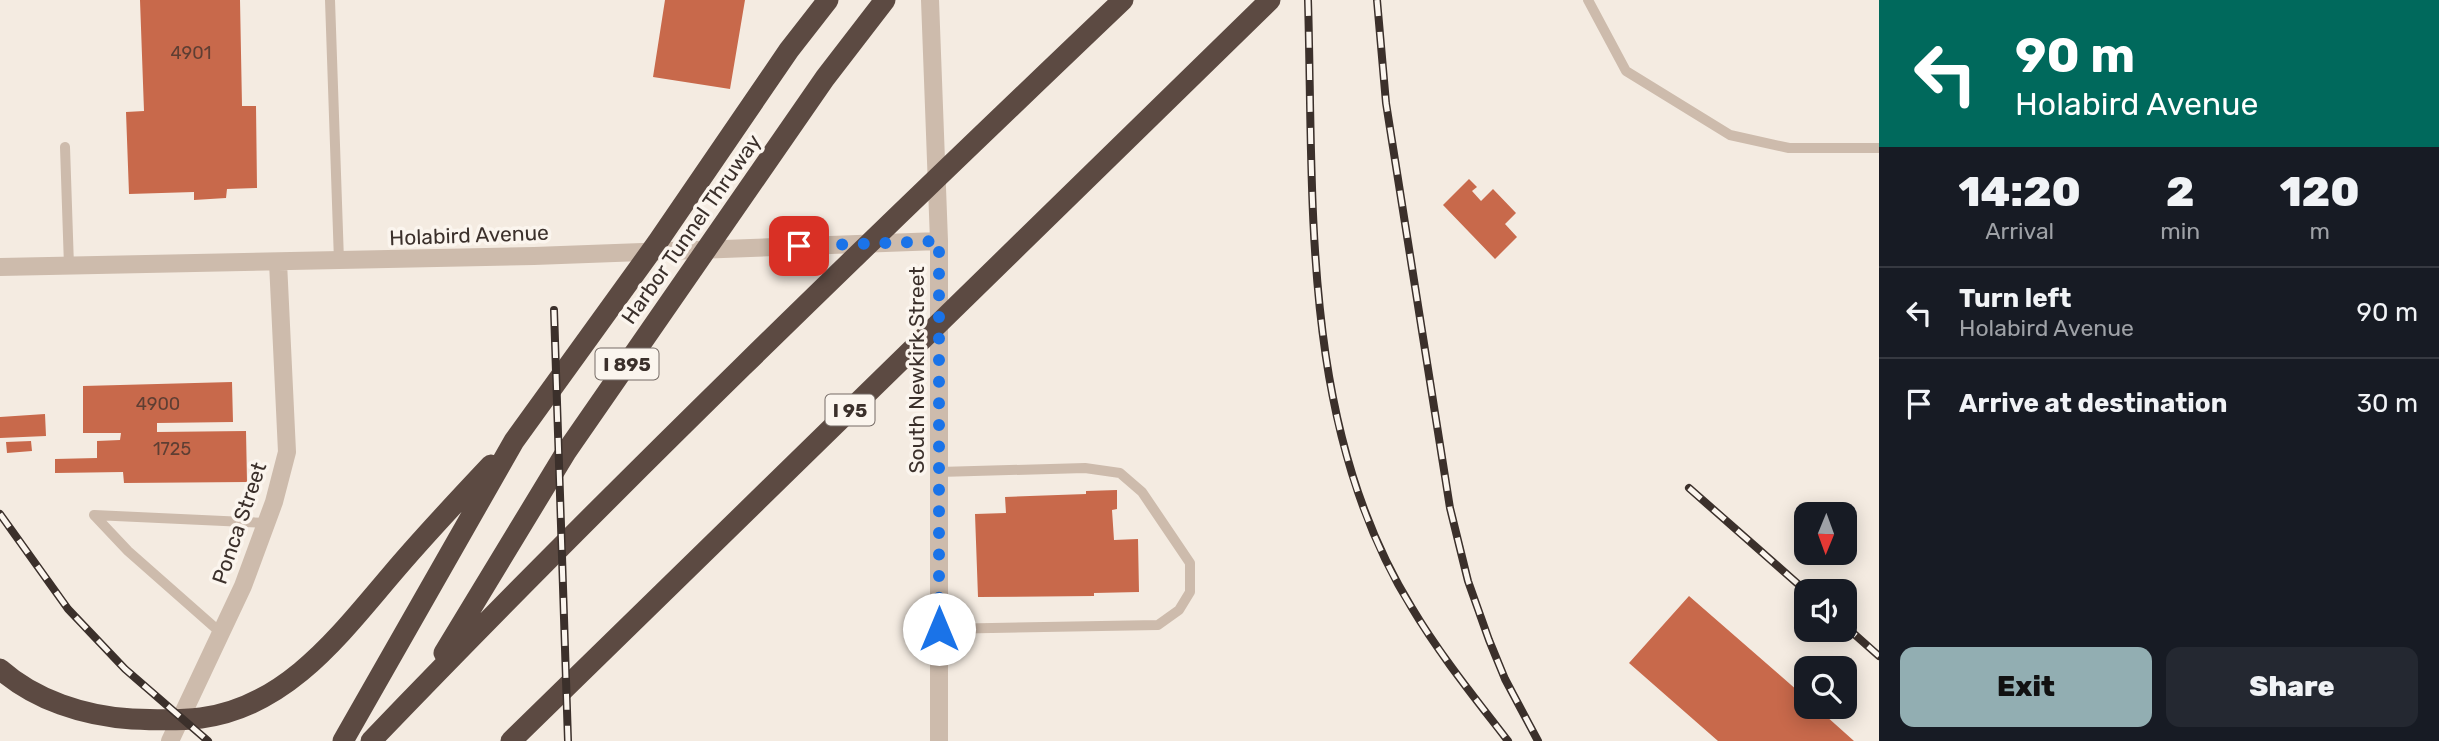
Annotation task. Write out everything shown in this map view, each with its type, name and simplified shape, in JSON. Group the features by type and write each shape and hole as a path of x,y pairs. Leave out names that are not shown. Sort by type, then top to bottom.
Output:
{"highway":[{"name":"Harbor Tunnel Thruway","path":"343,741 514,440 657,243 789,50 828,0"},
{"name":"Harbor Tunnel Thruway","path":"390,741 566,452 818,89 885,0"},
{"path":"370,741 826,284 1123,0"},
{"name":"I 95","path":"511,741 1270,0"},
{"path":"1190,80 1280,0"},
{"path":"0,669 41,698 83,711 121,718 202,718 240,708 283,688 328,650 425,536 514,440"},
{"path":"343,741 462,646"}],"street":[{"name":"South Newkirk Street","path":"930,0 939,241 939,741"},
{"name":"Holabird Avenue","path":"0,267 339,261 939,241"},
{"name":"Ponca Street","path":"170,741 243,586 267,523 287,452 278,262"}],"lane":[{"path":"330,0 339,261"},
{"path":"1588,0 1626,71 1730,135 1789,148 1879,148"},
{"path":"65,147 69,266"},
{"path":"939,472 1085,468 1120,473 1142,492 1190,563 1190,592 1179,610 1158,625 939,629"},
{"path":"221,633 128,551 94,515 267,523"}],"building":[{"path":"140,0 240,0 242,106 256,106 257,188 227,189 226,198 194,200 194,192 129,194 126,112 144,111"},
{"path":"665,0 745,0 730,89 653,77"},
{"path":"1469,179 1477,187 1472,191 1481,201 1493,189 1516,213 1505,224 1517,237 1495,259 1443,205"},
{"path":"232,382 233,422 157,423 157,432 246,431 247,482 124,483 123,472 55,473 55,459 97,458 97,441 120,440 121,433 83,433 83,386"},
{"path":"45,414 46,436 0,438 0,417"},
{"path":"31,441 32,451 7,453 6,442"},
{"path":"1117,490 1117,509 1112,510 1114,540 1138,539 1139,592 1094,593 1094,596 978,597 975,514 1006,513 1005,497"},
{"path":"1689,596 1794,688 1794,719 1829,719 1854,741 1718,741 1629,663"}],"railway":[{"path":"1308,0 1311,156 1320,313 1331,390 1349,465 1376,538 1412,608 1446,659 1508,741"},
{"path":"1377,0 1386,103 1450,508 1468,581 1489,640 1505,679 1538,741"},
{"path":"554,310 568,741"},
{"path":"1689,488 1794,581"},
{"path":"0,514 68,609 125,669 208,741"},
{"path":"1857,637 1879,656"}],"route":[{"path":"799,246 939,241 939,629"}]}
